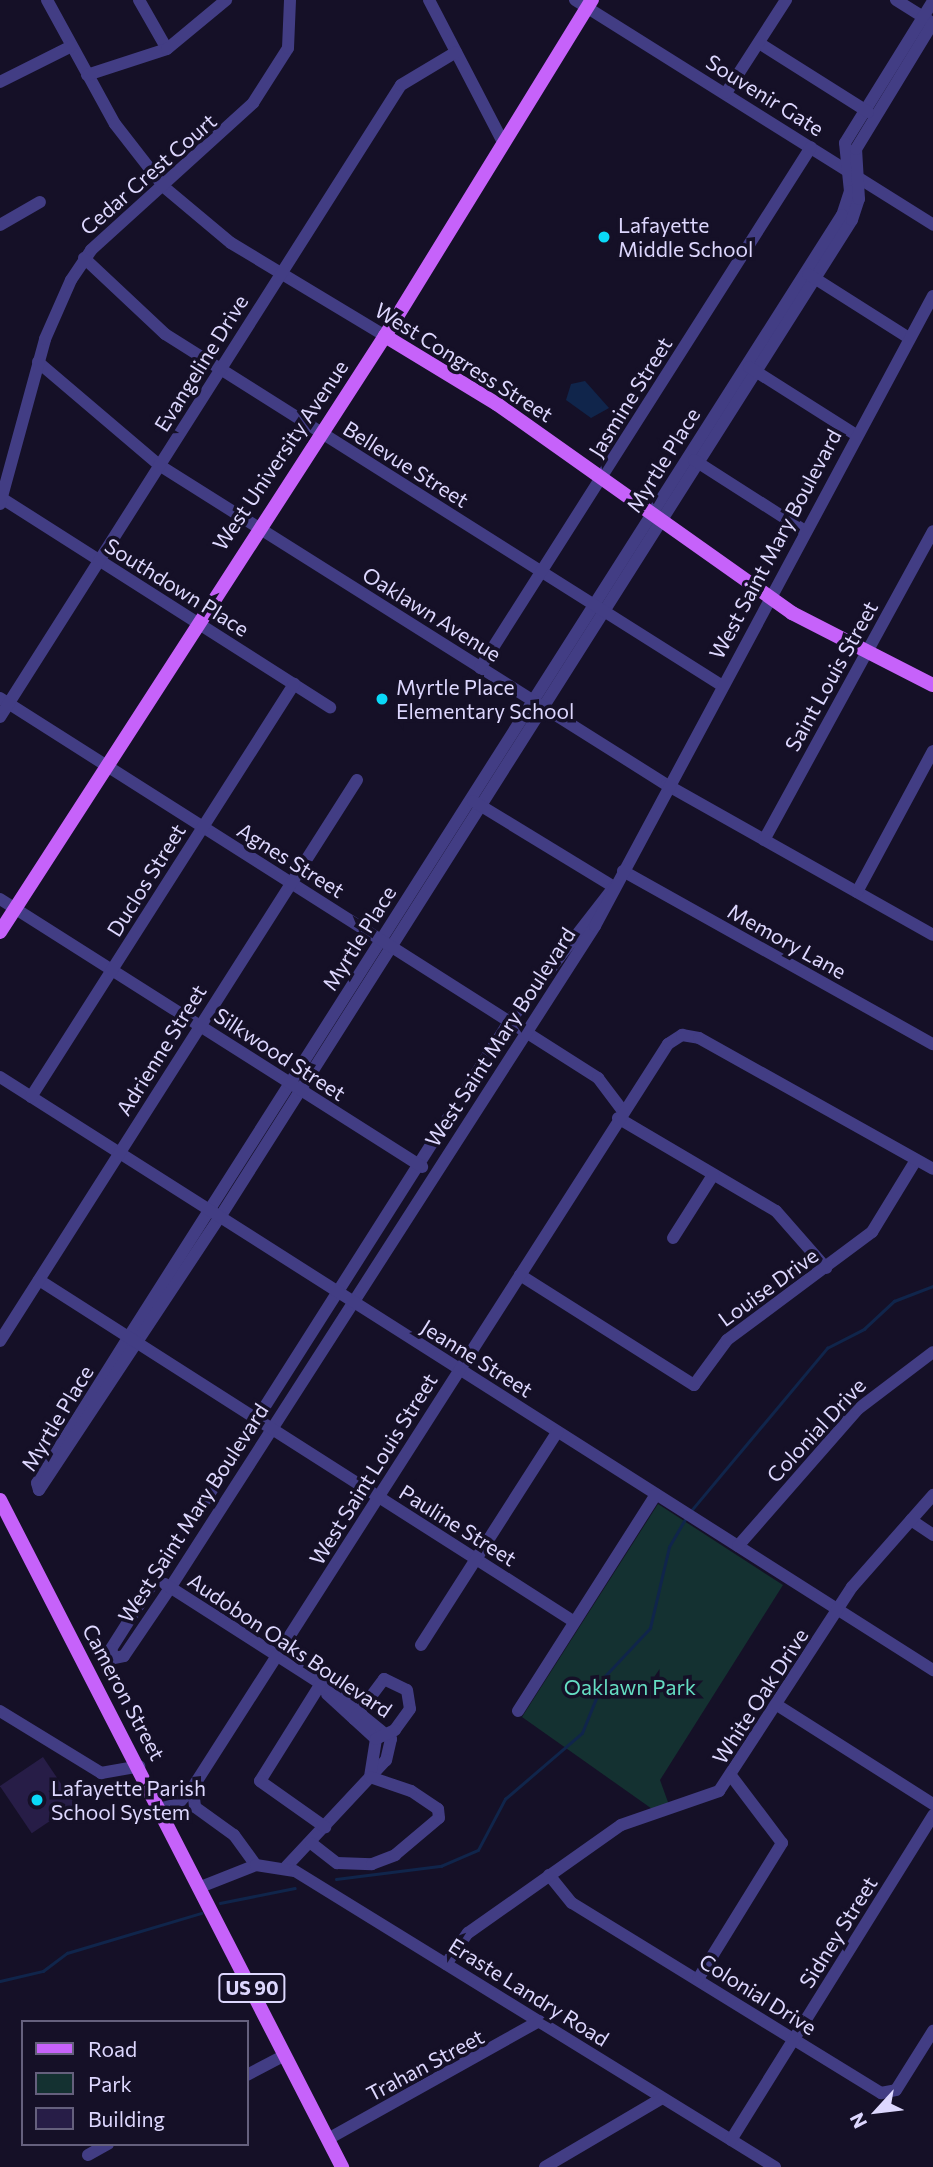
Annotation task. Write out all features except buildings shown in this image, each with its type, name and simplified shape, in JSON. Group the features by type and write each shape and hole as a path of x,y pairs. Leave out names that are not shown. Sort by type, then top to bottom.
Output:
{"main road":[{"name":"West University Avenue","path":"0,932 257,526 385,336 585,3"},
{"name":"West Congress Street","path":"385,336 602,477 769,597 933,685"},
{"name":"Cameron Street","path":"0,1500 203,1886 342,2167"}],"street":[{"name":"West Congress Street","path":"47,0 87,75 164,187 211,228 385,336"},
{"path":"139,0 167,50"},
{"path":"87,75 167,50 208,5 226,0"},
{"name":"Cedar Crest Court","path":"2,502 38,362 85,258 164,187 265,87 292,35 290,0"},
{"path":"429,0 502,140"},
{"path":"726,93 786,0"},
{"path":"896,0 930,21"},
{"name":"Myrtle Place","path":"133,1341 37,1483 39,1490 809,275 845,208 850,185 845,143 869,113 930,21 933,1"},
{"name":"Souvenir Gate","path":"585,3 933,225"},
{"path":"760,43 869,113"},
{"path":"0,82 72,46"},
{"name":"Evangeline Drive","path":"0,717 4,701 99,560 401,85 456,52"},
{"name":"Jasmine Street","path":"480,668 811,147"},
{"path":"0,225 40,202"},
{"name":"Bellevue Street","path":"85,258 147,320 220,370 721,685"},
{"path":"809,275 909,338"},
{"name":"West Saint Mary Boulevard","path":"614,887 509,1022 339,1293 155,1578 111,1649 114,1658 124,1656 170,1588 524,1031 595,926 667,785 933,296"},
{"name":"Oaklawn Avenue","path":"38,362 159,465 667,785 933,935"},
{"path":"751,368 856,435"},
{"path":"693,459 805,531"},
{"name":"Southdown Place","path":"2,502 330,706"},
{"name":"Saint Louis Street","path":"764,840 933,531"},
{"name":"Duclos Street","path":"31,1097 294,684"},
{"name":"Agnes Street","path":"4,701 598,1078 620,1114 788,1220 826,1268"},
{"path":"857,892 933,751"},
{"name":"Adrienne Street","path":"0,1341 120,1153 198,1024 356,780"},
{"path":"474,802 614,887"},
{"name":"Memory Lane","path":"623,871 933,1044"},
{"name":"Silkwood Street","path":"0,899 433,1174"},
{"name":"West Saint Louis Street","path":"193,1787 660,1053 682,1035 699,1038 916,1160"},
{"name":"Jeanne Street","path":"0,1077 933,1670"},
{"path":"916,1160 933,1170"},
{"name":"Louise Drive","path":"520,1275 694,1385 727,1340 872,1232 916,1160"},
{"path":"673,1238 713,1175"},
{"name":"Pauline Street","path":"39,1280 573,1620"},
{"name":"Colonial Drive","path":"738,1546 858,1409 933,1352"},
{"path":"421,1645 557,1432"},
{"path":"518,1711 573,1620 656,1494"},
{"name":"White Oak Drive","path":"446,1964 468,1933 628,1821 699,1802 732,1777 838,1610 933,1495"},
{"path":"911,1520 933,1535"},
{"name":"Audobon Oaks Boulevard","path":"155,1578 320,1685 382,1737"},
{"path":"285,1868 370,1777 382,1737 410,1709 407,1690 384,1679 356,1715"},
{"path":"320,1685 260,1781 325,1827"},
{"path":"778,1704 933,1804"},
{"path":"0,1711 101,1773 139,1766"},
{"path":"311,1843 332,1861 372,1864 395,1855 439,1818 438,1809 411,1791 370,1777"},
{"path":"698,1979 782,1843 732,1777"},
{"path":"162,1808 178,1804 193,1787"},
{"path":"193,1787 195,1807 234,1835 256,1865"},
{"name":"Sidney Street","path":"731,2140 933,1815"},
{"name":"Eraste Landry Road","path":"203,1886 256,1865 285,1868 775,2167"},
{"name":"Colonial Drive","path":"549,1875 572,1903 888,2094 933,2031"},
{"name":"Trahan Street","path":"328,2139 539,2021"},
{"path":"248,2074 285,2055"},
{"path":"545,2167 662,2098"},
{"path":"88,2155 104,2146"}],"green space":[{"name":"Oaklawn Park","path":"658,1504 783,1585 660,1780 669,1805 655,1811 522,1717"}],"water":[{"path":"585,381 609,408 591,418 566,400 571,384"}],"waterway":[{"path":"690,1512 827,1348 864,1329 894,1301 933,1286"},
{"path":"336,1879 441,1866 478,1850 505,1799 582,1733 605,1676 650,1628 669,1547 686,1517"},
{"path":"220,1903 295,1888"},
{"path":"0,1981 43,1971 67,1953 201,1913"}],"place":[{"name":"Lafayette Middle School","path":"604,237"},
{"name":"Myrtle Place Elementary School","path":"382,699"},
{"name":"Lafayette Parish School System","path":"37,1800"}]}
